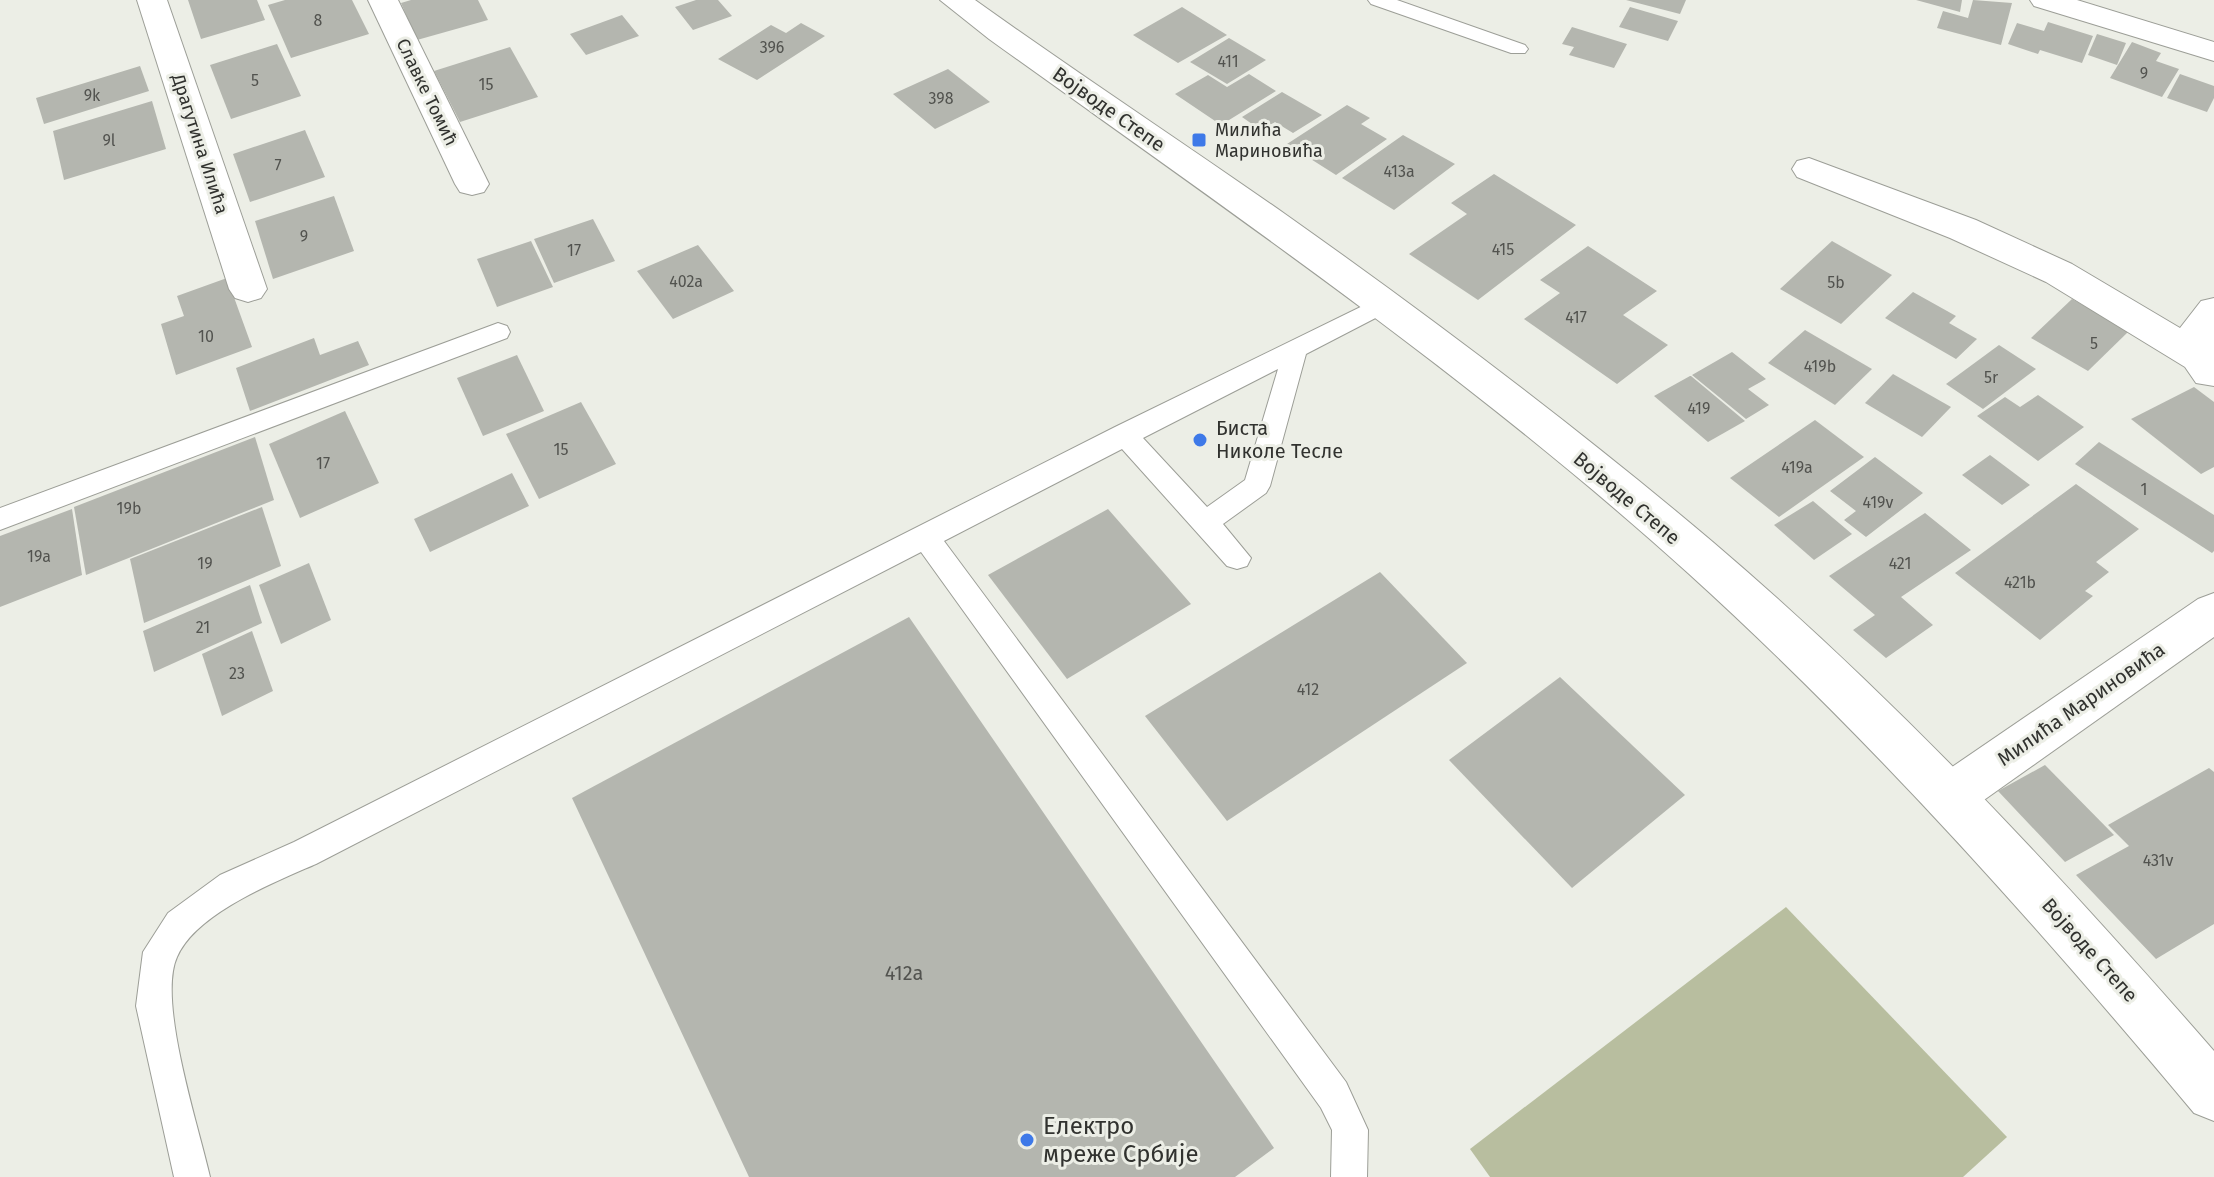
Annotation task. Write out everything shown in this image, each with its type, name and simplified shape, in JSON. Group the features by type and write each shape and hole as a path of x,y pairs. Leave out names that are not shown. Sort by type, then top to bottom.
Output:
{"street":[{"name":"Драгутина Илића","path":"152,0 248,289"},
{"name":"Славке Томић","path":"383,0 472,184"},
{"name":"Војводе Степе","path":"955,0 1283,231 1446,353 1672,534 1950,796 2028,879 2214,1093"},
{"path":"2045,0 2214,52"},
{"path":"1809,169 1963,229 2059,273 2205,367"},
{"path":"2205,367 2193,343 2196,329 2214,311"},
{"name":"Милића Мариновића","path":"1950,796 2214,612"}],"lane":[{"path":"1378,0 1518,49"},
{"path":"192,1177 153,1006 160,952 180,924 231,886 305,853 1381,305"},
{"path":"0,519 498,332"},
{"path":"1205,522 1257,486 1296,347"},
{"path":"1124,434 1237,558"},
{"path":"926,538 1315,1068 1347,1117 1354,1146 1349,1177"}],"green space":[{"path":"1786,907 2007,1137 1963,1177 1490,1177 1470,1149"}],"building":[{"path":"188,0 257,0 265,20 201,39"},
{"path":"285,0 352,0 369,34 291,58 268,5"},
{"path":"411,0 478,0 488,20 417,40 401,3"},
{"path":"696,0 718,0 732,16 693,30 675,7"},
{"path":"1626,0 1686,0 1680,14"},
{"path":"1916,0 1962,0 1960,12"},
{"path":"1973,0 2012,3 2001,45 1937,28 1943,11 1968,18"},
{"path":"1182,7 1227,35 1178,63 1133,35"},
{"path":"1630,7 1678,21 1668,41 1619,27"},
{"path":"622,15 639,36 586,55 570,34"},
{"path":"2048,22 2093,36 2082,63 2008,44 2017,23 2044,31"},
{"path":"801,23 825,36 757,80 718,59 771,25 786,33"},
{"path":"1572,27 1627,44 1614,68 1569,55 1574,47 1562,44"},
{"path":"2097,34 2126,43 2117,65 2088,55"},
{"path":"1229,38 1266,60 1227,84 1190,62"},
{"path":"2132,42 2161,53 2156,61 2179,69 2162,97 2110,78"},
{"path":"277,44 301,96 231,119 210,65"},
{"path":"510,47 538,97 460,122 434,71"},
{"path":"140,66 149,91 44,124 36,98"},
{"path":"948,69 990,102 935,129 893,94"},
{"path":"1249,74 1276,91 1221,125 1175,94 1208,75 1227,87"},
{"path":"2180,74 2214,86 2214,98 2207,112 2167,98"},
{"path":"1282,92 1322,115 1293,133 1275,122 1262,131 1242,117"},
{"path":"152,101 166,149 64,180 53,131"},
{"path":"1347,105 1370,118 1361,124 1387,139 1336,175 1287,144"},
{"path":"305,130 325,177 250,202 233,154"},
{"path":"1403,135 1455,164 1394,210 1342,178"},
{"path":"1494,174 1576,225 1478,300 1409,254 1467,214 1451,203"},
{"path":"334,196 354,251 273,279 255,221"},
{"path":"593,219 615,261 554,283 534,239"},
{"path":"531,241 553,287 497,307 477,259"},
{"path":"1832,241 1892,275 1841,324 1780,289"},
{"path":"698,245 734,291 673,319 637,271"},
{"path":"1588,246 1657,291 1623,315 1668,345 1617,384 1524,319 1560,293 1540,280"},
{"path":"227,278 252,347 176,375 161,324 184,316 177,296"},
{"path":"1913,292 1956,316 1949,323 1977,339 1956,359 1885,318"},
{"path":"2072,299 2129,331 2088,371 2031,338"},
{"path":"1805,330 1872,369 1835,405 1768,363"},
{"path":"314,338 320,355 358,341 369,365 250,411 236,368"},
{"path":"1999,345 2036,369 1983,409 1946,384"},
{"path":"1732,352 1766,379 1748,389 1769,405 1746,419 1692,375"},
{"path":"517,355 544,411 483,436 457,378"},
{"path":"1893,374 1951,407 1922,437 1865,403"},
{"path":"1691,376 1745,421 1708,442 1654,396"},
{"path":"2194,387 2214,402 2214,467 2201,474 2131,419"},
{"path":"2038,395 2084,427 2038,461 1977,416 2005,397 2020,407"},
{"path":"581,402 616,464 539,499 506,434"},
{"path":"345,411 379,483 300,518 269,444"},
{"path":"1815,420 1864,457 1779,517 1730,478"},
{"path":"255,437 274,500 86,575 74,507"},
{"path":"2099,442 2214,515 2214,551 2212,553 2075,464"},
{"path":"1990,455 2030,485 2002,505 1962,475"},
{"path":"1875,457 1923,493 1866,537 1844,520 1856,511 1830,491"},
{"path":"512,473 529,506 430,552 414,519"},
{"path":"2076,484 2139,529 2096,562 2109,572 2085,591 2093,596 2040,640 1955,573"},
{"path":"1813,501 1852,534 1814,560 1774,525"},
{"path":"262,507 281,566 144,623 130,559"},
{"path":"72,509 82,575 0,607 0,536"},
{"path":"1108,509 1191,604 1067,679 988,575"},
{"path":"1925,513 1971,550 1901,597 1933,625 1886,658 1853,630 1875,615 1829,576"},
{"path":"309,563 331,620 281,644 259,585"},
{"path":"1380,572 1467,663 1227,821 1145,716"},
{"path":"250,585 262,623 154,672 143,631"},
{"path":"909,617 1274,1148 1235,1177 749,1177 572,798"},
{"path":"252,631 273,691 222,716 202,654"},
{"path":"1560,677 1685,795 1572,888 1449,760"},
{"path":"2045,765 2114,835 2065,862 1998,791"},
{"path":"2209,768 2214,772 2214,924 2156,959 2076,875 2129,846 2108,825"}],"place":[{"name":"Милића Мариновића","path":"1199,140"},
{"name":"Биста Николе Тесле","path":"1200,440"},
{"name":"Електро мреже Србије","path":"1027,1140"}]}
